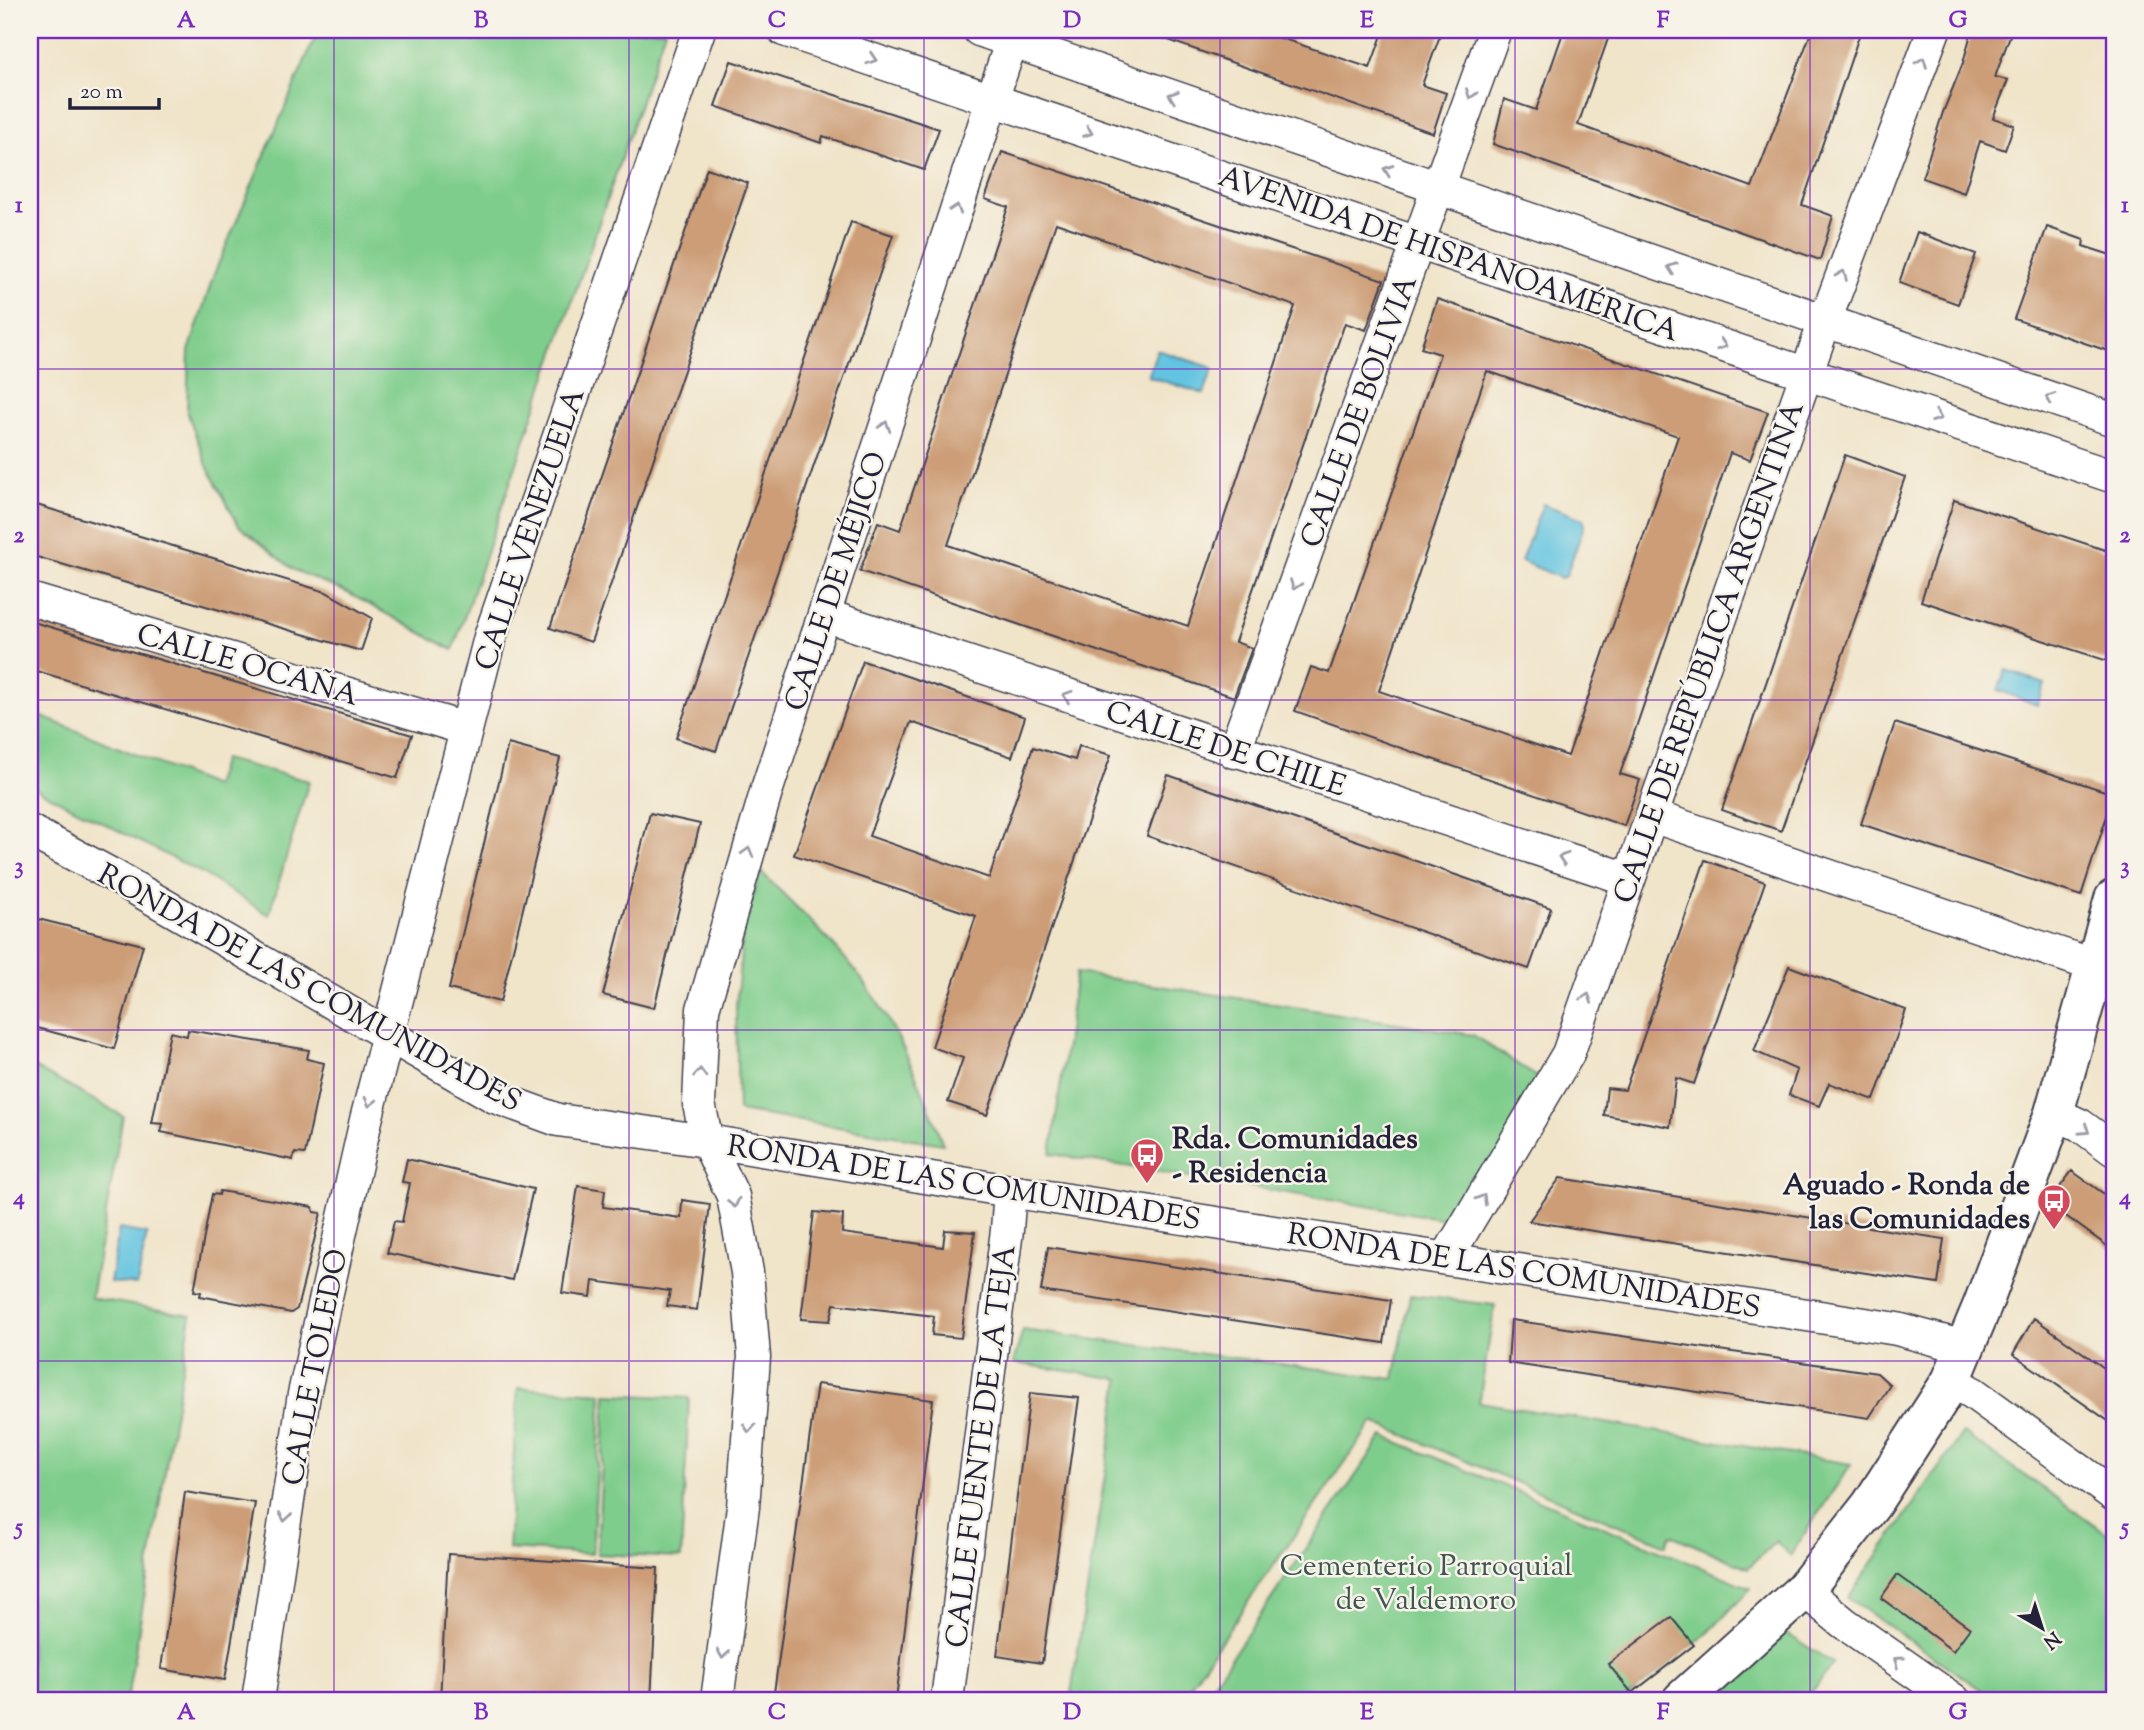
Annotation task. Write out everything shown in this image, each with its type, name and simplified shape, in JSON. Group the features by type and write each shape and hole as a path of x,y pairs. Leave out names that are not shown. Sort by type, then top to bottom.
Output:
{"street":[{"name":"CALLE VENEZUELA","path":"387,1036 490,637 699,30"},
{"name":"AVENIDA DE HISPANOAMÉRICA","path":"784,30 2114,477"},
{"name":"AVENIDA DE HISPANOAMÉRICA","path":"979,30 1013,35 1437,187 2114,420"},
{"name":"CALLE DE BOLIVIA","path":"1234,752 1494,30"},
{"name":"CALLE DE REPÚBLICA ARGENTINA","path":"1447,1257 1568,1054 1825,321 1934,30"},
{"name":"CALLE DE MÉJICO","path":"717,1700 743,1507 754,1357 747,1272 733,1196 706,1140 699,1104 703,1009 767,789 1013,35"},
{"name":"CALLE OCAÑA","path":"30,599 466,729"},
{"name":"CALLE DE CHILE","path":"824,615 1234,752 1628,879"},
{"path":"1652,817 2096,966"},
{"name":"RONDA DE LAS COMUNIDADES","path":"30,831 114,876 495,1097 558,1120 706,1140 1010,1191 1897,1329 1958,1364 1973,1393 2114,1495"},
{"path":"1682,1700 1804,1590 1871,1505 1958,1364 2054,1113 2114,899"},
{"name":"CALLE TOLEDO","path":"258,1700 304,1394 387,1036"},
{"path":"2054,1113 2080,1125 2114,1150"},
{"name":"CALLE FUENTE DE LA TEJA","path":"947,1700 1010,1191"},
{"path":"1804,1590 1830,1613 1954,1700"}],"green space":[{"path":"318,30 665,30 453,650 348,593 294,570 239,526 208,468 187,412 189,351 214,274"},
{"path":"30,712 214,786 223,759 309,781 269,915 202,873 30,786"},
{"path":"761,872 834,946 873,995 903,1048 943,1144 738,1111 736,1006 744,921"},
{"path":"1076,973 1473,1035 1543,1081 1457,1221 1051,1154"},
{"path":"30,1065 123,1116 91,1298 191,1315 127,1700 30,1700"},
{"path":"1410,1295 1495,1305 1479,1402 1851,1464 1790,1556 1776,1541 1748,1568 1671,1535 1666,1545 1373,1422 1180,1700 1070,1700 1120,1379 1013,1363 1023,1330 1394,1379"},
{"path":"518,1388 602,1393 592,1554 508,1549"},
{"path":"606,1394 689,1398 681,1558 597,1554"},
{"path":"1963,1433 2114,1538 2114,1700 1996,1700 1848,1598"},
{"name":"Cementerio Parroquial de Valdemoro","path":"1383,1436 1751,1588 1708,1633 1623,1700 1202,1700"},
{"path":"1781,1630 1833,1663 1806,1700 1698,1700"}],"water":[{"path":"1157,350 1213,368 1204,394 1148,376"},
{"path":"1543,504 1583,519 1585,523 1566,576 1561,578 1521,561"},
{"path":"2006,670 2045,684 2037,705 1998,690"},
{"path":"119,1229 147,1234 137,1285 110,1282"}],"building":[{"path":"1149,30 1257,30 1370,68 1384,30 1442,30 1422,85 1446,93 1433,133 1148,33"},
{"path":"1564,30 1611,30 1578,125 1752,187 1812,30 1861,30 1802,205 1833,216 1820,260 1493,144 1504,99 1536,110"},
{"path":"1972,30 2012,30 1995,77 2008,80 1993,118 2014,125 2005,150 1980,141 1964,193 1922,178"},
{"path":"731,61 939,129 924,170 823,136 821,143 715,106"},
{"path":"1002,152 1384,280 1366,330 1345,323 1235,642 1252,648 1234,697 860,571 878,522 900,530 1008,207 985,199","holes":["1056,223 1295,306 1188,626 948,545"]},
{"path":"707,168 748,183 591,642 550,628"},
{"path":"851,222 893,235 716,751 676,738"},
{"path":"2047,227 2084,240 2083,246 2114,256 2114,353 2014,319"},
{"path":"1917,232 1976,254 1958,304 1899,283"},
{"path":"1437,299 1768,412 1750,460 1730,453 1620,774 1640,780 1624,826 1295,711 1311,667 1329,673 1440,354 1421,348","holes":["1487,371 1678,436 1568,756 1379,691"]},
{"path":"1845,455 1905,477 1781,831 1722,810"},
{"path":"1954,500 2114,553 2114,663 1921,601"},
{"path":"30,503 326,592 372,618 361,651 30,555"},
{"path":"30,621 412,735 397,778 30,669"},
{"path":"863,661 1025,717 1012,757 911,722 869,836 989,878 1033,747 1075,760 1079,746 1111,755 987,1115 948,1102 963,1058 932,1047 976,916 794,855"},
{"path":"1895,723 2114,794 2081,896 1861,824"},
{"path":"508,744 560,758 500,1002 449,989"},
{"path":"1168,775 1551,908 1529,969 1147,836"},
{"path":"650,813 700,824 654,1008 603,995"},
{"path":"1705,860 1765,882 1694,1084 1676,1078 1670,1127 1604,1115 1607,1088 1625,1090"},
{"path":"30,917 143,945 114,1049 30,1026"},
{"path":"1789,966 1906,1010 1874,1100 1829,1083 1819,1106 1789,1095 1797,1070 1754,1051"},
{"path":"188,1030 309,1050 307,1059 324,1063 305,1154 295,1153 293,1160 161,1132 163,1124 152,1123 170,1032 187,1036"},
{"path":"407,1159 533,1189 512,1280 387,1253 394,1221 402,1222 410,1183 402,1182"},
{"path":"2072,1171 2114,1201 2114,1251 2048,1203"},
{"path":"1560,1178 1944,1239 1938,1284 1529,1221"},
{"path":"578,1186 605,1190 603,1207 681,1218 682,1200 710,1204 697,1310 667,1306 670,1291 593,1281 591,1297 562,1293"},
{"path":"220,1191 313,1207 314,1212 321,1213 297,1309 291,1313 200,1296 201,1292 194,1291 212,1194 219,1195"},
{"path":"814,1212 843,1215 842,1233 943,1247 945,1230 975,1232 961,1338 932,1335 934,1316 834,1304 830,1321 801,1319"},
{"path":"1048,1247 1391,1300 1384,1343 1041,1291"},
{"path":"2034,1318 2114,1375 2114,1425 2013,1354"},
{"path":"1511,1320 1877,1373 1890,1385 1869,1418 1508,1363"},
{"path":"817,1384 933,1400 896,1700 773,1700"},
{"path":"1030,1393 1079,1398 1042,1663 997,1656"},
{"path":"185,1492 255,1503 225,1680 161,1669"},
{"path":"448,1554 658,1568 651,1700 440,1700"},
{"path":"1897,1575 1970,1628 1953,1651 1881,1598"},
{"path":"1671,1617 1694,1645 1632,1693 1608,1664"}],"place":[{"name":"Rda. Comunidades - Residencia","path":"1147,1185"},
{"name":"Aguado - Ronda de las Comunidades","path":"2054,1231"}]}
